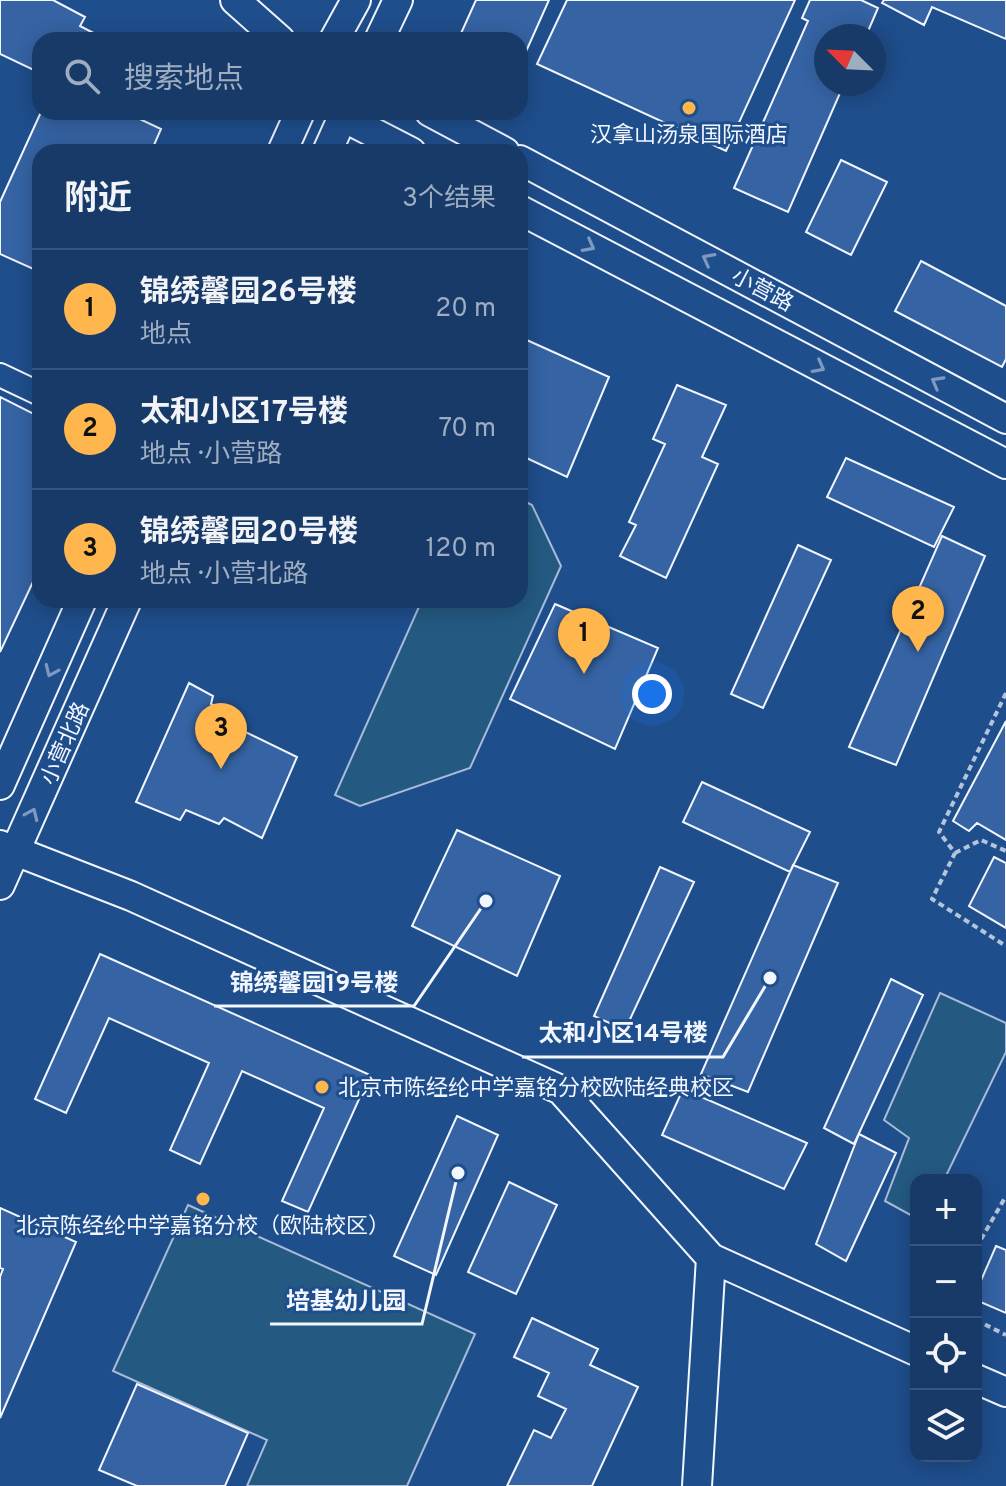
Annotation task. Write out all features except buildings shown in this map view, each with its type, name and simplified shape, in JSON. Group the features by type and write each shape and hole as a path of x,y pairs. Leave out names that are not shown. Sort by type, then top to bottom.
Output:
{"street":[{"path":"235,0 271,32"},
{"path":"338,32 356,0"},
{"path":"383,32 398,0"},
{"path":"286,144 296,120"},
{"path":"330,144 340,120"},
{"path":"354,120 397,144"},
{"path":"445,120 490,144"},
{"name":"小营路","path":"528,164 1006,419"},
{"name":"小营路","path":"528,214 1006,464"},
{"path":"0,375 32,390"},
{"name":"小营北路","path":"0,785 78,608"},
{"name":"小营北路","path":"0,885 8,848 123,608"},
{"path":"8,848 131,896 561,1090 711,1258 910,1348"},
{"path":"697,1486 711,1258"},
{"path":"982,1382 1006,1392"}],"path":[{"path":"955,853 939,832 1006,693"},
{"path":"1006,851 981,840 955,853 932,899 1006,946"},
{"path":"977,1246 1006,1196"},
{"path":"982,1323 1006,1335"}],"shaded area":[{"path":"528,503 532,505 561,566 470,768 360,806 335,795 418,608 528,608"},
{"path":"940,993 1006,1023 1006,1052 947,1174 910,1174 910,1215 885,1201 909,1138 884,1120"},
{"path":"188,1205 475,1334 407,1486 247,1486 267,1440 113,1371"}],"place":[{"name":"汉拿山汤泉国际酒店","path":"689,108"},
{"name":"太和小区17号楼","path":"918,652"},
{"name":"锦绣馨园26号楼","path":"584,674"},
{"name":"锦绣馨园20号楼","path":"221,769"},
{"name":"锦绣馨园19号楼","path":"486,901"},
{"name":"太和小区14号楼","path":"770,978"},
{"name":"北京市陈经纶中学嘉铭分校欧陆经典校区","path":"322,1087"},
{"name":"培基幼儿园","path":"458,1173"},
{"name":"北京陈经纶中学嘉铭分校（欧陆校区）","path":"203,1199"}]}
